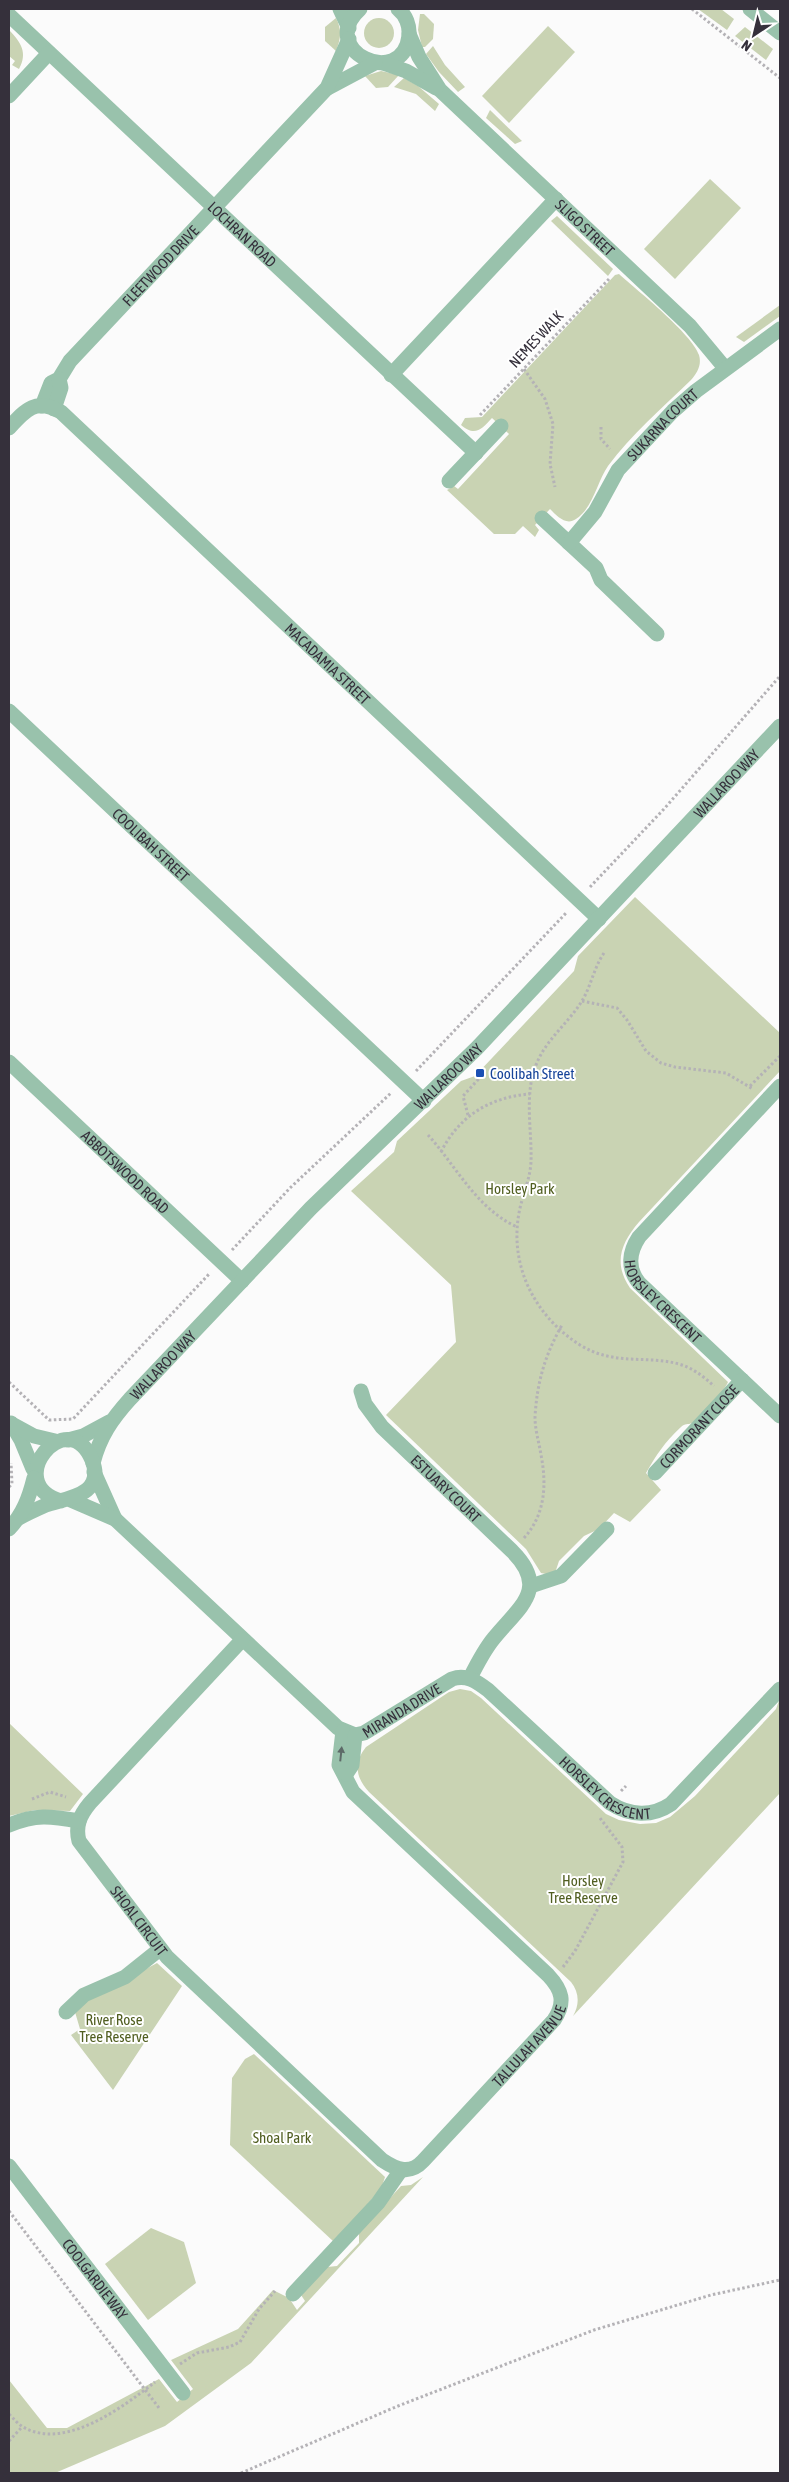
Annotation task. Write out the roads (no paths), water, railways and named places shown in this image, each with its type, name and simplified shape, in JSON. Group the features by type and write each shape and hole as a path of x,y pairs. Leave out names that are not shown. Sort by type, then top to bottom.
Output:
{"street":[{"path":"340,9 349,33"},
{"name":"FLEETWOOD DRIVE","path":"48,407 51,384 59,379 70,361 327,88 342,59 351,20 360,9"},
{"name":"SLIGO STREET","path":"398,9 406,18 419,57 440,90"},
{"path":"409,30 415,9"},
{"path":"750,9 780,33"},
{"name":"LOCHRAN ROAD","path":"9,15 476,453"},
{"name":"FLEETWOOD DRIVE","path":"327,88 379,63 391,61 404,50 409,30"},
{"name":"SLIGO STREET","path":"349,33 359,56 406,71 440,90 690,326 725,368"},
{"path":"9,96 50,53"},
{"path":"392,375 556,199"},
{"name":"SUKARNA COURT","path":"569,543 595,512 622,466 684,401 725,368 780,329"},
{"path":"9,428 25,411 32,407 48,407"},
{"name":"MACADAMIA STREET","path":"48,407 76,427 600,919"},
{"path":"449,480 501,426"},
{"path":"542,518 596,568 601,580 657,634"},
{"name":"COOLIBAH STREET","path":"9,710 424,1101"},
{"name":"WALLAROO WAY","path":"94,1467 102,1436 110,1422 328,1191 424,1101 779,731"},
{"name":"ABBOTSWOOD ROAD","path":"9,1062 242,1281"},
{"name":"HORSLEY CRESCENT","path":"780,1086 639,1237 630,1256 632,1270 639,1283 780,1416"},
{"name":"CORMORANT CLOSE","path":"655,1473 742,1380"},
{"name":"ESTUARY COURT","path":"361,1391 365,1404 382,1428 512,1551 527,1568 531,1586"},
{"path":"10,1422 34,1436 84,1448 94,1467 87,1490 14,1524"},
{"path":"10,1422 21,1440 44,1494 66,1500"},
{"name":"WALLAROO WAY","path":"61,1441 84,1436 110,1422"},
{"path":"14,1524 30,1495 40,1452 61,1441"},
{"name":"MIRANDA DRIVE","path":"94,1467 115,1519"},
{"name":"MIRANDA DRIVE","path":"66,1500 115,1519 242,1640 349,1733 374,1728 458,1676 470,1678"},
{"path":"470,1678 486,1647 525,1602 531,1586 561,1576 608,1528"},
{"path":"9,1825 34,1816 55,1816 79,1821 83,1812 98,1794 242,1640"},
{"name":"HORSLEY CRESCENT","path":"470,1678 488,1690 610,1803 627,1812 644,1814 654,1812 671,1804 780,1689"},
{"name":"TALLULAH AVENUE","path":"349,1733 339,1765 346,1774 348,1784 360,1799 551,1979 562,1995 561,2007 554,2020 417,2167 412,2170 401,2170"},
{"name":"SHOAL CIRCUIT","path":"79,1821 77,1834 83,1849 160,1949 382,2160 401,2170"},
{"path":"66,2012 84,1996 125,1976 160,1949"},
{"name":"COOLGARDIE WAY","path":"9,2166 183,2393"},
{"path":"294,2294 378,2203 401,2170"}],"place":[{"name":"Coolibah Street","path":"480,1073"}],"park label":[{"name":"Horsley Park","path":"520,1188"},
{"name":"Horsley Tree Reserve","path":"583,1888"},
{"name":"River Rose Tree Reserve","path":"114,2028"},
{"name":"Shoal Park","path":"282,2137"}]}
